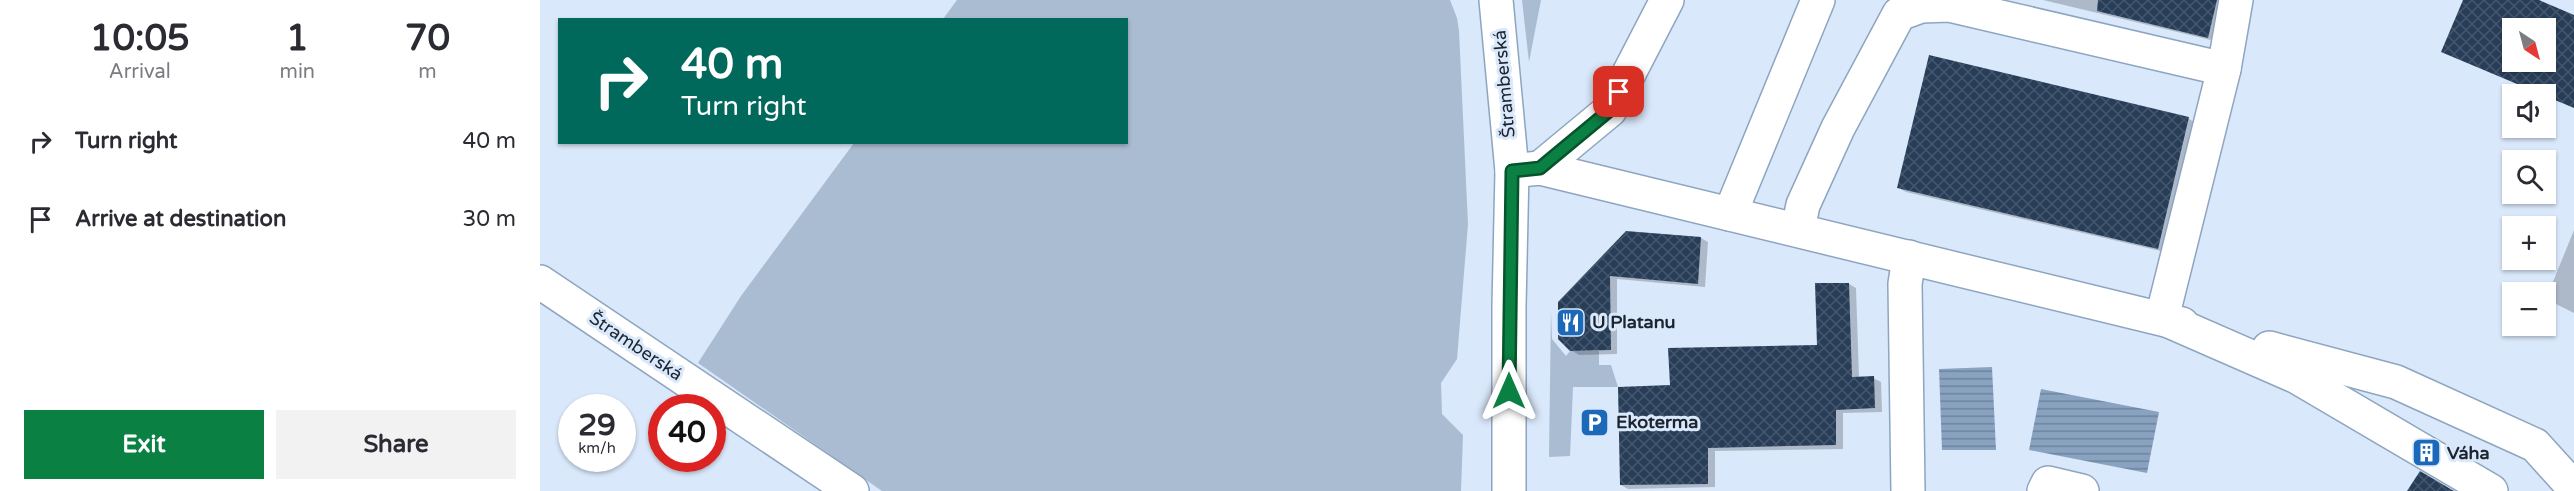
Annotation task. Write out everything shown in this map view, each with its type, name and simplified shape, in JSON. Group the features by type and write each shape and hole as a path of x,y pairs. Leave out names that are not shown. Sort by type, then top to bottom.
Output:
{"street":[{"name":"Štramberská","path":"1496,0 1526,170 1509,306 1509,491"},
{"path":"1526,170 1610,110 1667,0"},
{"path":"1730,214 1818,0"},
{"path":"2162,318 2224,69 2236,0"},
{"path":"1798,229 1803,205 1838,128 1899,14 1921,6 1949,5 2224,69"},
{"path":"1526,170 1798,229 2162,318 2396,382 2535,446 2574,488"},
{"path":"1908,491 1905,284 1909,257"},
{"name":"Štramberská","path":"540,282 852,491"},
{"path":"2162,318 2297,377 2491,491"},
{"path":"2043,491 2048,483 2082,491"}],"shaded area":[{"path":"957,0 1450,0 1459,31 1468,224 1457,359 1441,383 1442,414 1463,435 1461,491 882,491 698,363 741,296 853,144 1128,144 1128,18 944,18"},
{"path":"1522,0 1541,0 1529,62"},
{"path":"1551,311 1552,339 1566,356 1570,351 1599,351 1599,365 1611,365 1618,387 1573,387 1570,456 1549,457"},
{"path":"1992,367 1996,450 1942,450 1939,369"},
{"path":"2041,389 2159,412 2147,473 2029,450"}],"building":[{"path":"2098,0 2217,0 2208,38 2097,11"},
{"path":"2463,0 2539,0 2574,15 2574,108 2556,100 2556,84 2517,84 2441,52"},
{"path":"1929,55 2189,117 2158,249 1897,188"},
{"path":"1626,231 1701,237 1698,284 1610,276 1611,350 1570,351 1558,339 1558,302"},
{"path":"1815,283 1849,283 1852,377 1874,376 1875,408 1836,410 1836,445 1708,448 1708,484 1620,485 1618,387 1670,385 1668,348 1817,345"},
{"path":"2420,471 2454,491 2407,491"}],"place":[{"name":"U Platanu","path":"1571,322"},
{"name":"Ekoterma","path":"1595,422"},
{"name":"Váha","path":"2426,453"}],"route":[{"path":"1509,391 1512,171 1540,168 1610,110 1619,92"}]}
